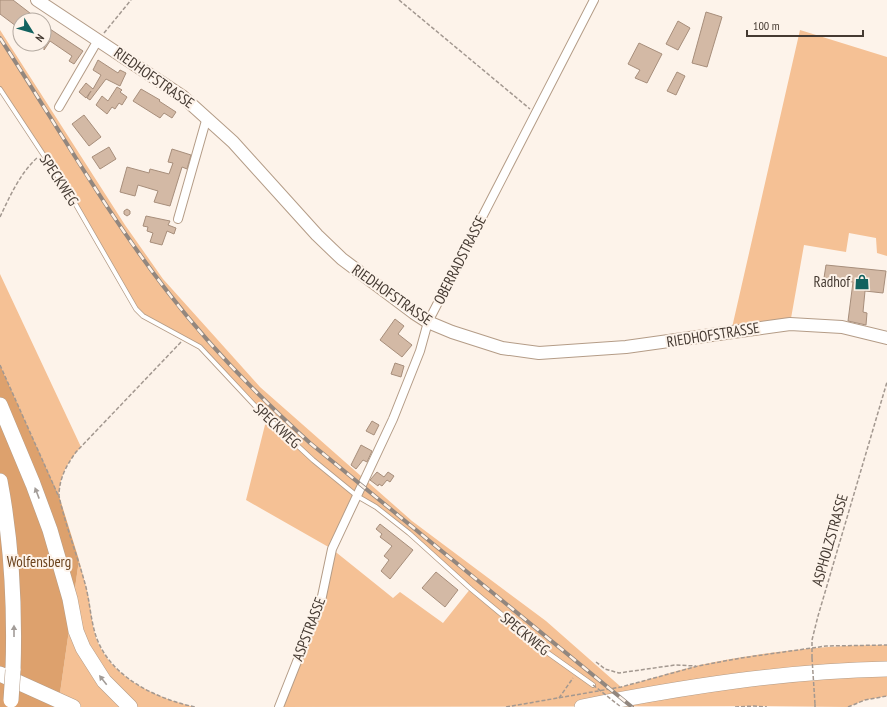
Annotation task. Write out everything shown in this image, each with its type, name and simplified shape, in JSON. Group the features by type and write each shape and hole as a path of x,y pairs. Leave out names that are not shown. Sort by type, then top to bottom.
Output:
{"highway":[{"path":"0,405 31,477 50,530 81,644 100,677 130,707"},
{"path":"0,482 12,577 6,672 10,703"},
{"path":"582,707 737,680 808,672 887,669"},
{"path":"6,672 74,707"},
{"path":"612,707 698,690 751,682 827,676 887,674"},
{"path":"0,684 49,707"}],"street":[{"name":"RIEDHOFSTRASSE","path":"37,0 179,94 207,117 251,161 332,249 364,276 428,322 494,346 519,352 538,353 626,347 790,324 842,327 887,338"},
{"name":"OBERRADSTRASSE","path":"332,549 403,395 428,322 594,0"},
{"path":"59,107 98,40"},
{"path":"178,219 207,117"},
{"name":"ASPSTRASSE","path":"279,707 321,600 332,549"}],"lane":[{"name":"SPECKWEG","path":"0,89 80,211 136,309 148,320 186,338 200,347 262,412 313,460 357,496 376,507 409,533 471,589 548,653 594,685"}],"path":[{"path":"98,40 131,0"},
{"path":"399,0 536,114"},
{"path":"0,217 28,166 42,154"},
{"path":"59,496 59,487 64,472 76,452 186,338"},
{"path":"0,365 59,496 85,581 95,633 105,655 116,668 140,686 169,700 195,707"},
{"name":"ASPHOLZSTRASSE","path":"815,707 811,648 818,616 887,382"},
{"path":"506,707 621,687 698,666 741,658 841,645 887,645"},
{"path":"596,662 605,669 619,673 670,666 698,666"},
{"path":"559,698 572,679"},
{"path":"594,685 621,707"},
{"path":"848,707 865,700 887,696"},
{"path":"735,707 766,707"}],"shaded area":[{"path":"0,30 12,49 12,52 14,52 125,225 163,279 260,387 412,521 546,621 621,687 700,665 747,656 840,646 887,645 887,696 865,700 848,707 279,707 318,608 332,549 246,500 267,417 200,347 155,324 136,309 87,224 0,89","holes":["357,496 402,528 471,588 443,623 400,592 393,598 332,549"]},
{"path":"800,30 887,57 887,256 877,253 876,238 849,233 846,252 804,245 790,324 731,332"},
{"path":"0,274 81,447 65,469 59,489 59,496 0,365"},
{"path":"79,560 89,599 96,638 103,652 112,664 136,684 150,692 195,707 58,707"}],"green space":[{"name":"Wolfensberg","path":"0,365 59,496 79,560 58,707 0,707"}],"building":[{"path":"0,0 13,0 29,12 12,12 12,23 0,14"},
{"path":"706,12 722,17 707,67 692,63"},
{"path":"678,21 690,28 678,50 666,44"},
{"path":"52,30 83,51 74,64 69,61 72,56 52,42"},
{"path":"639,43 662,54 647,83 635,78 640,70 628,64"},
{"path":"98,60 118,73 120,70 126,73 120,86 106,79 90,100 87,98 91,91 86,98 79,92 86,83 93,89 101,75 93,70"},
{"path":"677,72 685,76 676,95 667,91"},
{"path":"117,87 122,90 120,92 127,97 122,105 119,103 115,109 112,107 107,114 96,105 102,96 108,101"},
{"path":"141,89 160,100 159,101 176,112 172,118 164,113 160,118 133,101"},
{"path":"84,115 101,137 89,146 72,124"},
{"path":"109,147 116,159 100,169 92,157"},
{"path":"172,149 191,155 187,169 182,167 170,206 154,202 158,191 138,185 135,196 120,192 127,167 149,173 150,169 169,174 173,163 168,162"},
{"path":"127,209 130,211 130,214 127,216 124,214 124,211"},
{"path":"146,216 170,221 168,225 176,228 174,234 167,231 162,245 150,242 153,233 147,231 148,227 143,226"},
{"path":"826,265 886,271 883,293 865,291 863,312 867,313 866,325 848,321 853,282 824,278"},
{"path":"395,319 404,326 398,334 412,345 402,357 380,340"},
{"path":"395,363 404,366 401,377 391,374"},
{"path":"372,421 379,425 374,435 366,431"},
{"path":"361,445 372,451 367,462 363,460 356,469 351,465"},
{"path":"377,472 384,477 388,472 394,476 390,482 387,480 382,486 379,484 378,486 370,480"},
{"path":"380,524 413,550 390,579 381,571 389,560 384,556 392,546 380,537 382,534 376,529"},
{"path":"436,572 458,590 445,607 422,588"}],"railway":[{"path":"0,38 122,230 167,291 217,351 310,443 632,707"}],"place":[{"name":"Radhof","path":"862,282"}]}
